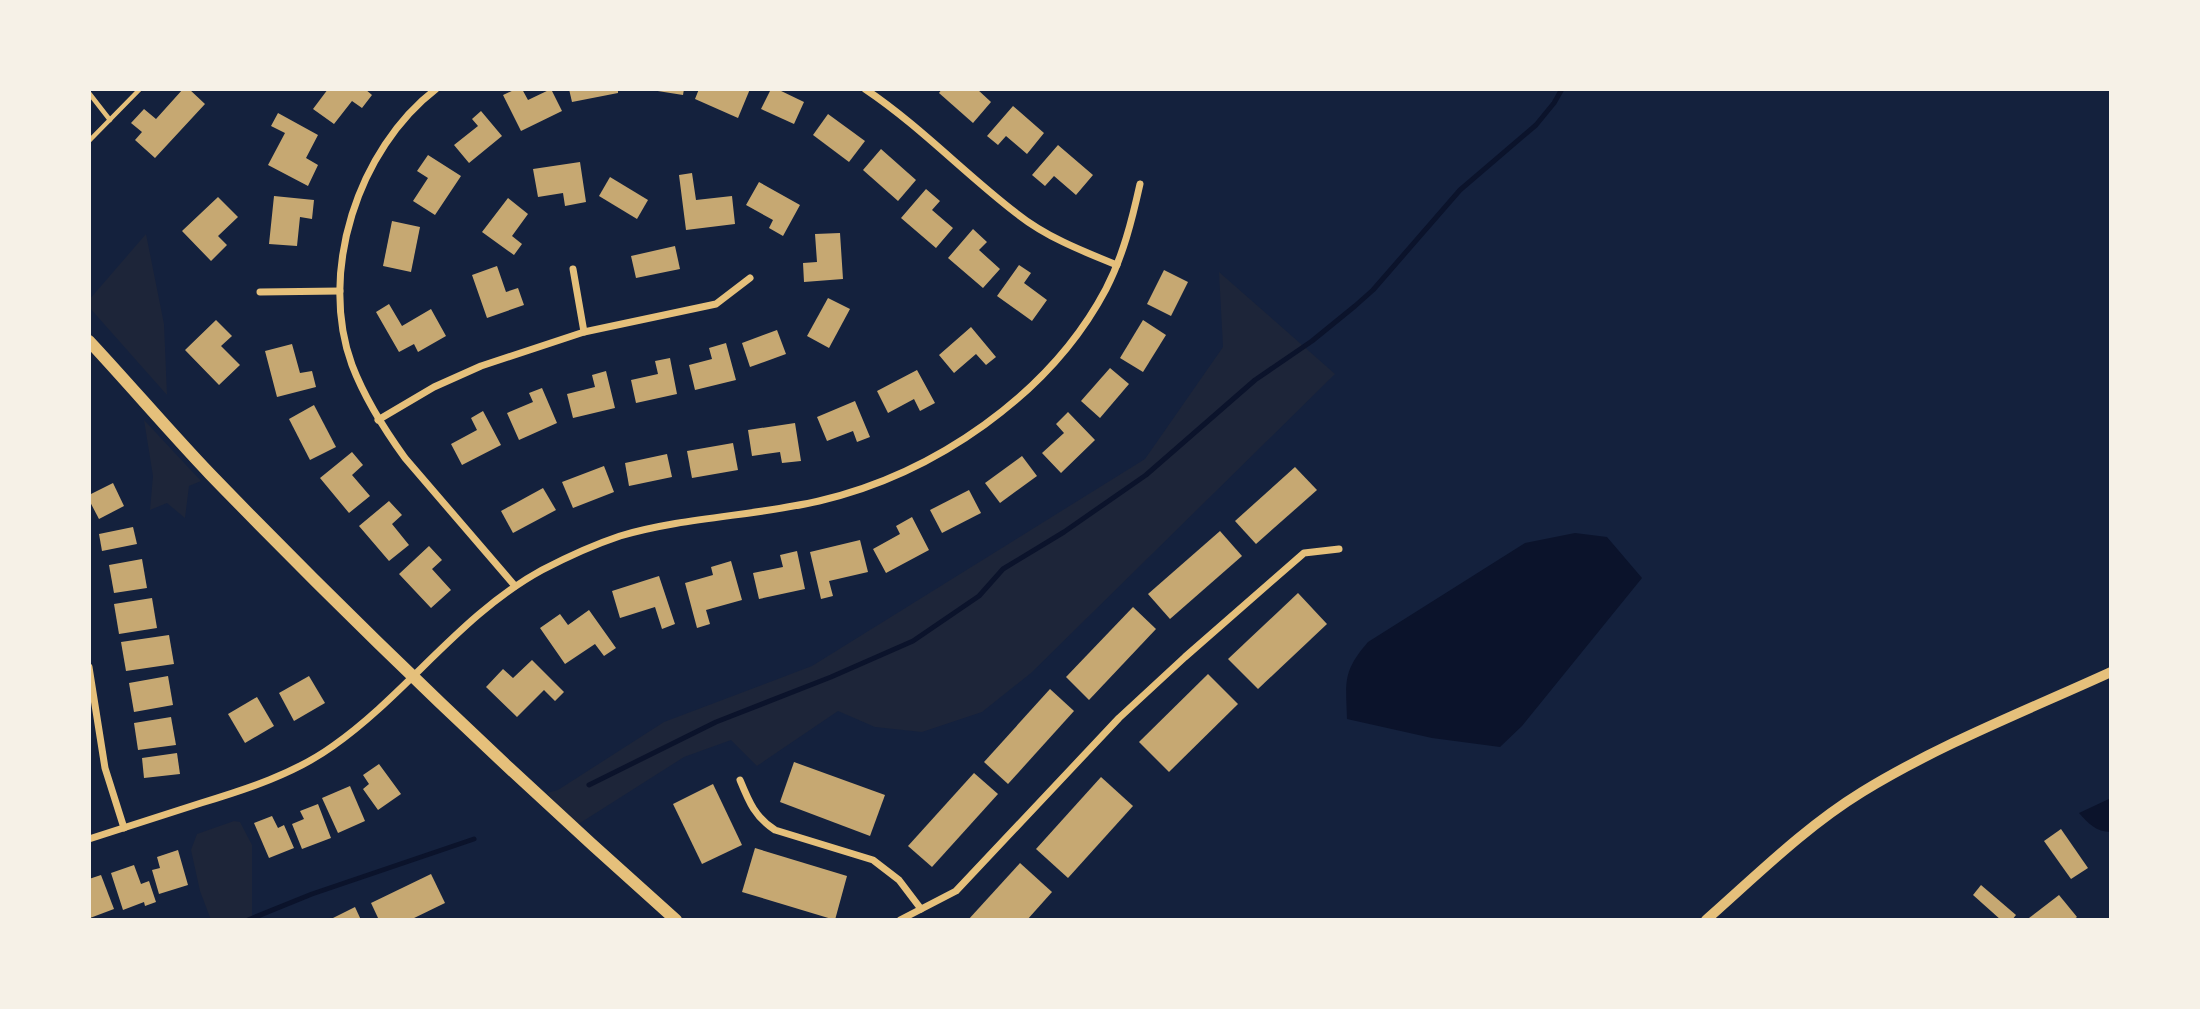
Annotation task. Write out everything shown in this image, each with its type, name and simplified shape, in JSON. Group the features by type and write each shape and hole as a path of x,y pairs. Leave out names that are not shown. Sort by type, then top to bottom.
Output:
{"main road":[{"path":"89,341 208,471 328,594 539,797 676,920"}],"street":[{"path":"436,89 410,113 388,139 361,190 344,249 340,291 344,329 351,363 378,420 405,458 515,586"},
{"path":"865,89 915,126 1017,214 1059,241 1117,265"},
{"path":"89,838 253,787 312,760 380,710 491,604 515,586 565,558 622,536 659,527 817,501 878,482 919,463 968,435 1037,379 1086,321 1117,265 1133,219 1140,184"},
{"path":"573,269 583,332"},
{"path":"378,420 434,387 481,366 583,332 716,304 750,278"},
{"path":"260,292 340,291"},
{"path":"900,920 956,891 1119,718 1304,553 1339,549"},
{"path":"89,667 105,768 124,828"},
{"path":"1706,920 1809,830 1861,792 1934,753 2111,672"},
{"path":"740,780 754,813 762,822 775,830 873,860 899,880 921,909"}],"lane":[{"path":"89,141 140,89"},
{"path":"89,93 110,120"}],"shaded area":[{"path":"146,234 164,324 167,395 89,307 89,300"},
{"path":"1219,272 1335,374 1031,673 982,712 922,732 875,727 838,711 757,766 731,740 684,757 577,825 547,793 558,790 664,722 812,666 1145,459 1223,347"},
{"path":"144,420 201,481 189,486 185,518 167,503 150,510 153,476"},
{"path":"1575,533 1607,537 1642,578 1522,726 1500,747 1432,738 1347,719 1347,678 1354,661 1368,642 1525,543"},
{"path":"2111,798 2111,832 2097,829 2079,813"},
{"path":"234,821 240,822 252,845 252,920 211,920 200,891 191,850 197,834"}],"building":[{"path":"183,89 189,89 205,104 155,158 135,140 142,132 131,123 144,109 156,119"},
{"path":"328,89 365,89 372,95 362,108 352,101 334,124 313,109"},
{"path":"522,89 528,100 551,89 562,111 521,131 503,95"},
{"path":"569,89 618,89 618,93 572,102"},
{"path":"645,89 684,89 683,95"},
{"path":"699,89 750,89 738,118 695,99"},
{"path":"771,89 777,89 804,102 794,124 761,109"},
{"path":"942,89 977,89 991,102 973,123 939,93"},
{"path":"1013,106 1044,133 1027,154 1006,136 998,145 987,136"},
{"path":"481,111 502,136 469,163 454,145 478,126 472,119"},
{"path":"278,113 318,135 306,158 318,165 308,186 268,165 285,133 271,126"},
{"path":"828,114 865,141 849,162 813,135"},
{"path":"1058,145 1093,175 1076,195 1054,176 1045,186 1032,175"},
{"path":"881,149 916,180 898,201 863,170"},
{"path":"428,155 461,176 435,215 413,201 428,178 417,171"},
{"path":"580,162 586,202 565,206 563,193 538,197 533,169"},
{"path":"692,173 696,200 732,196 735,224 686,230 679,175"},
{"path":"610,177 648,200 637,219 599,196"},
{"path":"759,182 800,205 783,236 769,228 773,220 746,205"},
{"path":"926,189 940,201 932,210 953,228 936,248 901,218"},
{"path":"274,196 314,200 312,219 300,217 297,246 269,244"},
{"path":"218,197 238,217 218,236 227,245 211,261 182,231"},
{"path":"508,198 528,214 512,236 522,244 514,255 482,232"},
{"path":"392,221 420,227 411,272 383,266"},
{"path":"973,229 987,242 979,250 1000,269 983,288 948,258"},
{"path":"840,233 843,279 804,282 803,263 817,262 815,234"},
{"path":"675,246 680,269 636,278 631,256"},
{"path":"1019,265 1031,273 1024,283 1047,300 1032,321 997,296"},
{"path":"497,266 506,292 518,288 524,305 487,318 472,275"},
{"path":"1164,270 1188,282 1171,316 1147,304"},
{"path":"828,298 850,309 829,348 807,336"},
{"path":"389,304 402,326 431,309 446,336 418,352 414,344 399,352 376,312"},
{"path":"216,320 232,336 221,346 240,365 219,385 185,350"},
{"path":"1143,320 1166,335 1143,372 1120,358"},
{"path":"971,327 996,357 986,365 976,354 954,373 939,355"},
{"path":"777,330 786,354 750,367 742,343"},
{"path":"726,343 736,380 695,390 689,365 712,359 709,348"},
{"path":"292,344 300,373 312,371 316,387 277,397 265,351"},
{"path":"670,358 677,394 636,403 631,380 658,374 655,361"},
{"path":"1110,368 1129,384 1100,418 1081,401"},
{"path":"917,370 935,403 920,411 914,399 888,413 877,391"},
{"path":"606,371 615,408 573,418 567,394 595,387 592,375"},
{"path":"542,388 557,423 519,440 507,413 533,402 529,393"},
{"path":"855,401 870,437 857,442 853,431 827,441 817,417"},
{"path":"314,405 336,447 310,460 289,419"},
{"path":"483,411 501,445 462,465 451,444 477,430 471,418"},
{"path":"1068,412 1095,440 1061,473 1042,453 1064,433 1056,424"},
{"path":"795,423 801,461 782,463 780,452 752,456 748,430"},
{"path":"733,443 738,470 692,478 687,451"},
{"path":"352,452 363,465 352,475 370,496 349,513 320,478"},
{"path":"667,454 672,477 629,486 625,463"},
{"path":"1022,456 1037,476 1000,503 985,483"},
{"path":"604,466 614,492 573,508 562,482"},
{"path":"1295,467 1317,490 1256,544 1235,521"},
{"path":"113,483 124,506 99,519 89,495"},
{"path":"543,488 556,510 513,533 501,511"},
{"path":"969,490 981,513 942,533 930,510"},
{"path":"389,501 402,515 392,524 409,545 389,561 359,526"},
{"path":"912,517 929,550 886,573 873,549 900,534 896,526"},
{"path":"133,527 137,544 102,551 99,534"},
{"path":"1220,531 1242,556 1170,619 1148,594"},
{"path":"860,540 868,572 829,581 833,596 821,599 810,552"},
{"path":"429,546 442,560 432,569 451,590 431,608 399,574"},
{"path":"797,551 805,589 759,599 753,573 783,567 780,555"},
{"path":"142,559 147,588 114,593 109,565"},
{"path":"731,561 742,600 706,610 710,624 697,628 685,583 713,575 711,567"},
{"path":"659,576 675,624 662,629 655,607 620,618 612,591"},
{"path":"1298,593 1327,624 1258,689 1228,659"},
{"path":"152,598 157,628 119,634 114,604"},
{"path":"1133,607 1156,629 1089,700 1066,677"},
{"path":"589,610 616,648 604,656 595,644 565,664 540,628 560,614 568,625"},
{"path":"169,635 174,664 126,671 121,642"},
{"path":"532,660 564,692 555,701 544,690 517,717 486,687 503,669 513,678"},
{"path":"1208,674 1238,704 1169,772 1139,742"},
{"path":"168,676 173,705 134,712 129,683"},
{"path":"309,676 325,703 294,721 279,693"},
{"path":"1050,689 1074,711 1008,784 984,762"},
{"path":"257,697 274,726 245,743 228,714"},
{"path":"171,717 176,745 138,750 134,723"},
{"path":"177,753 180,774 144,778 142,758"},
{"path":"794,762 885,795 870,836 780,802"},
{"path":"379,764 401,794 378,810 363,789 369,784 363,775"},
{"path":"974,773 998,794 932,867 908,846"},
{"path":"1101,777 1133,806 1068,878 1036,849"},
{"path":"713,784 742,845 702,864 673,804"},
{"path":"350,786 365,821 338,833 322,798"},
{"path":"318,804 331,838 302,849 292,824 304,819 300,811"},
{"path":"272,816 278,828 284,825 294,848 269,858 254,823"},
{"path":"2061,829 2088,868 2071,879 2044,841"},
{"path":"755,848 847,876 835,920 742,892"},
{"path":"178,850 188,885 159,894 152,870 160,868 157,857"},
{"path":"1020,863 1052,892 1027,920 968,920"},
{"path":"134,865 141,884 149,881 156,902 145,906 144,902 123,910 111,873"},
{"path":"431,874 445,903 410,920 379,920 371,903"},
{"path":"101,875 114,909 90,918 89,879"},
{"path":"1981,885 2016,915 2012,920 2001,920 1973,895"},
{"path":"2059,895 2077,917 2073,920 2029,918"},
{"path":"355,907 361,920 329,920"}],"waterway":[{"path":"589,785 716,722 831,677 913,641 979,596 1003,569 1064,532 1146,475 1255,380 1312,341 1355,306 1373,290 1460,190 1536,125 1562,89"},
{"path":"248,920 312,894 474,839"}]}
